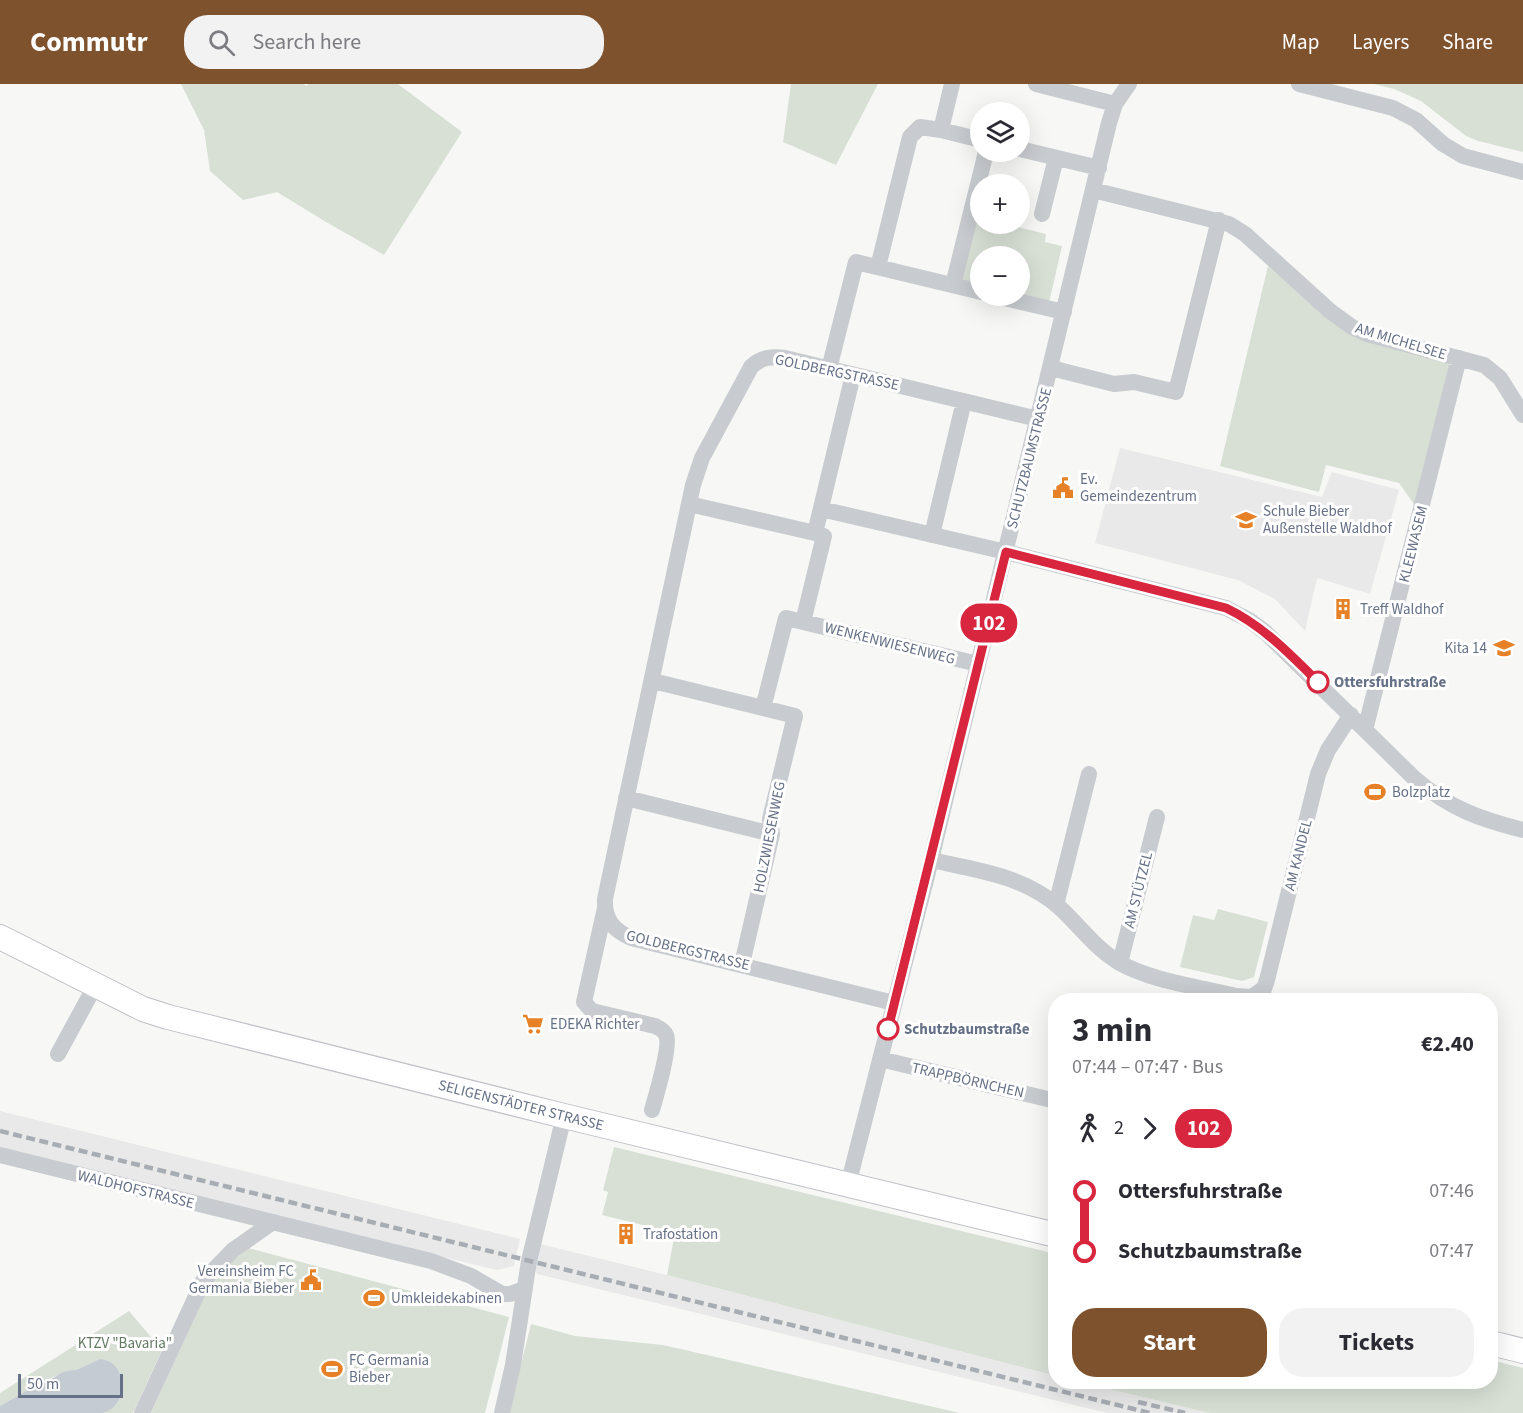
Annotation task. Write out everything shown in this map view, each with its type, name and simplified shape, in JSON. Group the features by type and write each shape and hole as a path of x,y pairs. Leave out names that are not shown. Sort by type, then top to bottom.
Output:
{"street":[{"path":"941,130 952,84"},
{"path":"1036,84 1115,104"},
{"name":"SCHUTZBAUMSTRASSE","path":"848,1185 931,860 1093,190 1115,104 1129,84"},
{"path":"1299,84 1393,108 1416,120 1443,144 1463,156 1523,172"},
{"path":"878,267 910,137 920,127 970,137"},
{"path":"1030,152 1099,168"},
{"path":"1042,214 1056,158"},
{"path":"953,285 984,162"},
{"name":"AM MICHELSEE","path":"1093,190 1219,220 1245,234 1330,311 1352,327 1367,334 1484,365 1500,378 1523,415"},
{"path":"1051,368 1114,384 1134,382 1176,392 1219,220"},
{"path":"830,369 856,262 970,289"},
{"path":"1030,304 1064,312"},
{"name":"GOLDBERGSTRASSE","path":"894,1003 631,938 614,928 604,908 697,471 745,377 754,363 767,357 777,357 830,369 1038,419"},
{"name":"KLEEWASEM","path":"1365,730 1459,358"},
{"path":"815,533 853,375"},
{"path":"932,535 964,401"},
{"path":"652,681 763,708 786,618 803,622 824,536 689,504"},
{"path":"821,509 1006,552 1209,603 1232,611 1265,632 1414,778 1440,799 1481,819 1523,830"},
{"name":"WENKENWIESENWEG","path":"803,622 978,664"},
{"name":"HOLZWIESENWEG","path":"742,964 772,834 770,819 795,716 763,708"},
{"name":"AM KANDEL","path":"1263,993 1268,980 1318,774 1328,750 1351,715"},
{"path":"1056,905 1089,774"},
{"path":"626,798 772,834"},
{"name":"AM STÜTZEL","path":"1120,963 1157,817"},
{"path":"931,860 1018,881 1039,892 1056,905 1092,942 1120,963 1148,975 1223,993"},
{"path":"604,908 584,1002 592,1011 655,1026 666,1035 668,1047 652,1110"},
{"name":"SELIGENSTÄDTER STRASSE","path":"0,937 142,1009 168,1017 564,1116 1048,1232"},
{"path":"58,1054 95,986"},
{"name":"TRAPPBÖRNCHEN","path":"880,1059 1048,1099"},
{"path":"502,1413 513,1365 529,1261 564,1116"},
{"name":"WALDHOFSTRASSE","path":"0,1155 445,1265 471,1276 502,1294 524,1289"},
{"path":"142,1413 202,1281 233,1250 273,1222"},
{"path":"1498,1345 1523,1351"}],"shaded area":[{"name":"Schule Bieber Außenstelle Waldhof","path":"1120,448 1322,497 1332,472 1399,490 1370,594 1317,578 1305,631 1275,599 1238,580 1095,543"},
{"path":"0,1111 520,1239 514,1266 497,1270 0,1149"},
{"path":"540,1244 1048,1374 1048,1389 1109,1389 1209,1413 1107,1413 537,1274 534,1268"},
{"path":"100,1359 116,1367 120,1375 121,1393 112,1409 103,1413 0,1413 0,1406 40,1383 43,1384 63,1372 79,1369"}],"green space":[{"path":"181,84 303,84 307,86 308,84 398,84 462,132 384,255 277,192 243,200 210,171 204,130"},
{"path":"791,84 878,84 836,165 783,142"},
{"path":"1374,84 1523,84 1523,152 1466,136 1421,101 1394,89"},
{"path":"1030,230 1046,234 1045,242 1062,246 1049,303 1030,298 1030,246 970,246 970,284 960,282 972,234 1030,234"},
{"path":"1268,266 1330,319 1451,359 1416,507 1399,483 1326,465 1319,492 1220,466"},
{"path":"1218,909 1268,922 1254,977 1242,981 1180,967 1193,915 1214,920"},
{"path":"614,1147 1048,1252 1048,1374 667,1275 675,1233 602,1215 608,1192 603,1190"},
{"name":"FC Germania Bieber","path":"248,1248 509,1317 485,1413 151,1413 213,1277"},
{"name":"KTZV \"Bavaria\"","path":"129,1311 162,1350 133,1413 104,1413 118,1402 79,1369 49,1379 0,1406 0,1393"},
{"path":"531,1324 575,1336 663,1345 960,1413 509,1413"},
{"path":"1498,1362 1523,1368 1523,1413 1209,1413 1109,1389 1498,1389"}],"railway":[{"path":"0,1131 1048,1388"},
{"path":"1052,1389 1150,1413"},
{"path":"1138,1402 1185,1413"}],"bus line":[{"name":"102","path":"888,1029 1006,552 1226,608 1249,620 1265,632 1318,682"}],"place":[{"name":"Ev. Gemeindezentrum","path":"1063,488"},
{"name":"Schule Bieber Außenstelle Waldhof","path":"1246,520"},
{"name":"Treff Waldhof","path":"1343,609"},
{"name":"Kita 14","path":"1504,648"},
{"name":"Ottersfuhrstraße","path":"1318,682"},
{"name":"Bolzplatz","path":"1375,792"},
{"name":"EDEKA Richter","path":"533,1024"},
{"name":"Schutzbaumstraße","path":"888,1029"},
{"name":"Trafostation","path":"626,1234"},
{"name":"Vereinsheim FC Germania Bieber","path":"311,1280"},
{"name":"Umkleidekabinen","path":"374,1298"},
{"name":"FC Germania Bieber","path":"332,1369"}]}
